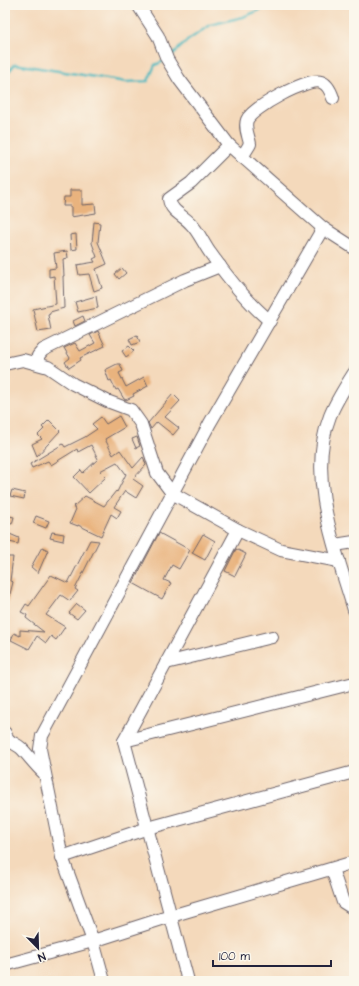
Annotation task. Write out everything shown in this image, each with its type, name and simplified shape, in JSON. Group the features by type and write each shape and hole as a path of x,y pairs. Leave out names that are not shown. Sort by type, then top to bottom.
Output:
{"street":[{"path":"138,5 158,36 179,79 229,145 323,228 354,248"},
{"path":"242,157 250,144 246,123 248,118 258,110 285,93 312,81 322,82 330,89 333,98"},
{"path":"229,145 191,183 169,199 170,205 174,211 191,224 220,266 256,309 270,320"},
{"path":"104,981 93,941 62,857 40,749 46,726 109,614 210,423 323,228"},
{"path":"38,363 38,356 43,350 94,323 185,280 220,266"},
{"path":"5,364 23,360 38,363 48,367 73,384 107,401 131,410 141,424 157,473 172,493 238,530 281,550 339,560"},
{"path":"354,373 335,404 329,418 321,466 321,485 335,546 354,610"},
{"path":"188,981 124,741 238,530"},
{"path":"335,546 354,542"},
{"path":"166,663 272,637"},
{"path":"124,741 354,683"},
{"path":"5,733 10,742 22,749 30,760 44,772"},
{"path":"62,857 148,828 354,772"},
{"path":"5,964 93,941 171,916 354,862"},
{"path":"332,869 343,902 354,909"}],"building":[{"path":"70,190 82,190 82,205 95,204 96,213 71,217 71,206 63,206 64,197 70,197"},
{"path":"94,222 100,223 98,242 107,264 96,269 102,288 94,291 89,274 79,275 77,265 95,262 93,259 97,257 92,243"},
{"path":"76,234 77,249 71,250 70,235"},
{"path":"67,251 68,258 63,259 64,308 50,312 48,315 51,330 38,332 33,309 56,304 54,276 49,277 49,269 56,268 54,253"},
{"path":"122,268 126,273 119,279 115,274"},
{"path":"96,296 98,308 78,312 75,302"},
{"path":"83,316 85,321 75,326 73,321"},
{"path":"98,331 105,346 80,358 81,360 69,368 65,362 70,358 64,348 75,343 80,351 95,343 90,335"},
{"path":"137,335 140,342 132,345 129,339"},
{"path":"129,346 134,351 126,357 122,351"},
{"path":"120,364 123,371 119,373 126,387 144,377 148,386 133,394 134,396 126,400 124,399 118,389 116,390 111,380 109,381 105,370"},
{"path":"173,394 180,401 165,417 179,428 173,435 157,422 151,429 148,423"},
{"path":"119,416 125,427 105,439 113,455 120,450 133,468 143,457 146,465 133,479 143,486 136,498 125,491 114,507 121,511 117,518 111,514 101,536 78,525 70,523 76,509 73,507 85,496 104,506 116,491 117,492 126,474 117,462 100,471 106,477 89,493 74,477 81,470 83,473 98,459 91,445 78,452 77,449 51,465 48,461 32,468 30,464 63,444 65,447 85,437 97,429 92,424 101,417 106,424"},
{"path":"49,420 60,431 37,456 32,444 42,439 38,435 44,429 42,427"},
{"path":"137,437 140,446 136,448 132,439"},
{"path":"12,490 25,493 24,499 10,496"},
{"path":"5,515 14,517 12,524 5,522"},
{"path":"36,516 49,521 46,528 33,523"},
{"path":"5,532 19,538 18,544 5,541"},
{"path":"52,532 64,534 63,541 50,538"},
{"path":"159,533 190,550 179,569 172,565 164,580 171,583 162,599 133,583"},
{"path":"203,534 215,541 205,560 192,553"},
{"path":"90,540 99,541 75,589 78,591 70,601 61,595 46,615 65,627 56,640 51,636 46,643 37,636 29,649 11,640 14,633 20,636 20,630 44,632 26,618 27,615 21,612 26,604 29,606 51,575 68,583"},
{"path":"42,547 48,550 38,573 31,567"},
{"path":"236,549 246,554 235,576 225,571"},
{"path":"5,557 13,557 10,581 13,582 7,606 5,605"},
{"path":"77,604 85,610 77,619 69,613"}],"waterway":[{"path":"170,57 187,41 210,25 243,17 272,5"},
{"path":"5,76 15,64 126,82 148,81 155,65 164,61"},
{"path":"5,372 5,386"}]}
